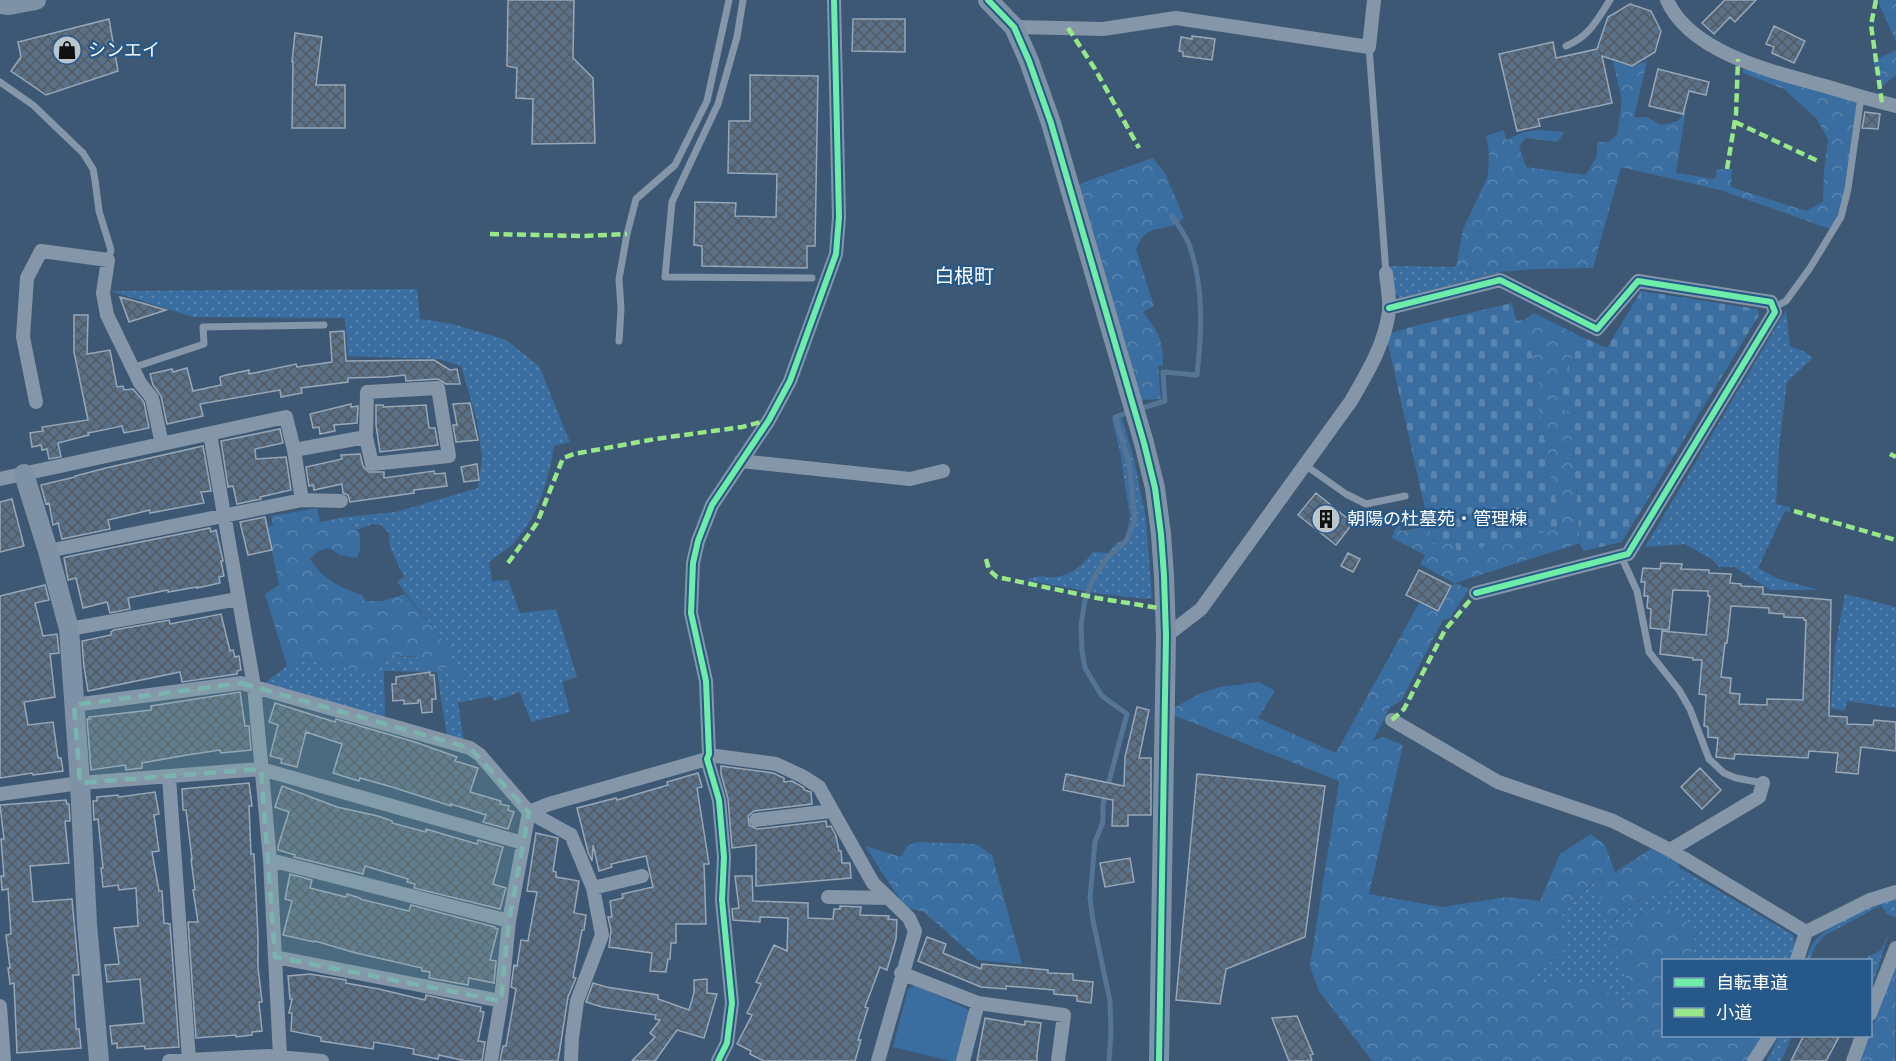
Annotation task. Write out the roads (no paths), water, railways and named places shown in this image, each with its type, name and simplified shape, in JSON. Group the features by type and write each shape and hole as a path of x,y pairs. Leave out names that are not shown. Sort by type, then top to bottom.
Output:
{"street":[{"path":"0,4 9,5 36,0"},
{"path":"718,1061 727,1043 732,1003 722,900 724,857 719,800 708,757 706,681 692,613 693,563 698,541 712,505 769,420 790,381 836,254 839,217 834,0"},
{"path":"988,0 1014,27 1051,123 1155,488 1161,534 1166,636 1159,1061"},
{"path":"1014,27 1103,29 1176,18 1369,47 1374,0"},
{"path":"1667,0 1679,19 1694,33 1726,53 1760,68 1896,106"},
{"path":"36,402 23,337 27,278 41,251 108,260 103,293 107,315 140,383 152,398 162,444"},
{"path":"1166,636 1201,609 1351,401 1371,368 1380,342 1389,308 1386,273"},
{"path":"1389,308 1500,280 1597,329 1638,281 1771,302 1775,312 1628,554 1476,593"},
{"path":"438,388 449,456 372,464 366,436 367,392 438,388"},
{"path":"0,479 286,417 302,500"},
{"path":"210,434 254,686 270,860 280,1056"},
{"path":"294,450 366,436"},
{"path":"741,461 910,479 943,471"},
{"path":"24,474 69,629 87,924 99,1061"},
{"path":"48,551 302,500 341,501"},
{"path":"69,629 238,599"},
{"path":"74,705 241,683 470,748 480,755 529,812 571,836 593,888 602,935 577,1001 572,1038 572,1061"},
{"path":"1392,720 1498,782 1613,821 1670,850 1806,932"},
{"path":"529,812 708,757 776,764 790,769 819,787 873,883 909,918 915,931 878,1061"},
{"path":"0,794 80,783 261,769 523,843"},
{"path":"169,777 189,1060"},
{"path":"1670,850 1760,797 1763,783"},
{"path":"756,820 831,811"},
{"path":"491,1061 501,1001 508,921 529,812"},
{"path":"270,860 508,921"},
{"path":"593,888 642,876"},
{"path":"1797,959 1806,932 1870,900 1896,892"},
{"path":"828,897 889,898"},
{"path":"1872,1009 1896,948"},
{"path":"275,957 501,1001"},
{"path":"902,973 978,1003 1064,1015 1058,1061"},
{"path":"963,1061 978,1003"},
{"path":"0,1006 4,1061"},
{"path":"1754,1061 1769,1037"},
{"path":"1853,1061 1861,1037"},
{"path":"169,1061 280,1056 322,1061"}],"lane":[{"path":"619,341 621,309 619,279 636,199 675,165 707,101 729,0"},
{"path":"743,0 737,37 718,104 672,202 665,277 812,278"},
{"path":"1566,46 1586,35 1610,0"},
{"path":"1369,47 1386,273"},
{"path":"0,82 33,105 83,153 93,169 99,211 111,250 108,260"},
{"path":"1773,308 1785,301 1810,268 1841,217 1848,189 1862,97"},
{"path":"132,368 204,344 203,327 324,326"},
{"path":"1305,465 1346,494 1366,504 1405,496"},
{"path":"1621,556 1637,591 1649,652 1679,690 1709,759 1724,773 1736,778 1763,783"}],"waterway":[{"path":"1139,409 1165,401 1163,372 1197,375 1201,325 1197,276 1189,244 1172,216"},
{"path":"1109,1061 1110,1001 1090,898 1095,842 1103,822 1103,804 1127,714 1102,696 1085,668 1081,625 1085,600 1093,579 1107,558 1126,541 1135,520 1129,462 1115,417 1130,412"}],"place":[{"name":"シンエイ","path":"67,50"},
{"name":"朝陽の杜墓苑・管理棟","path":"1326,519"}],"district":[{"name":"白根町","path":"964,277"}]}
